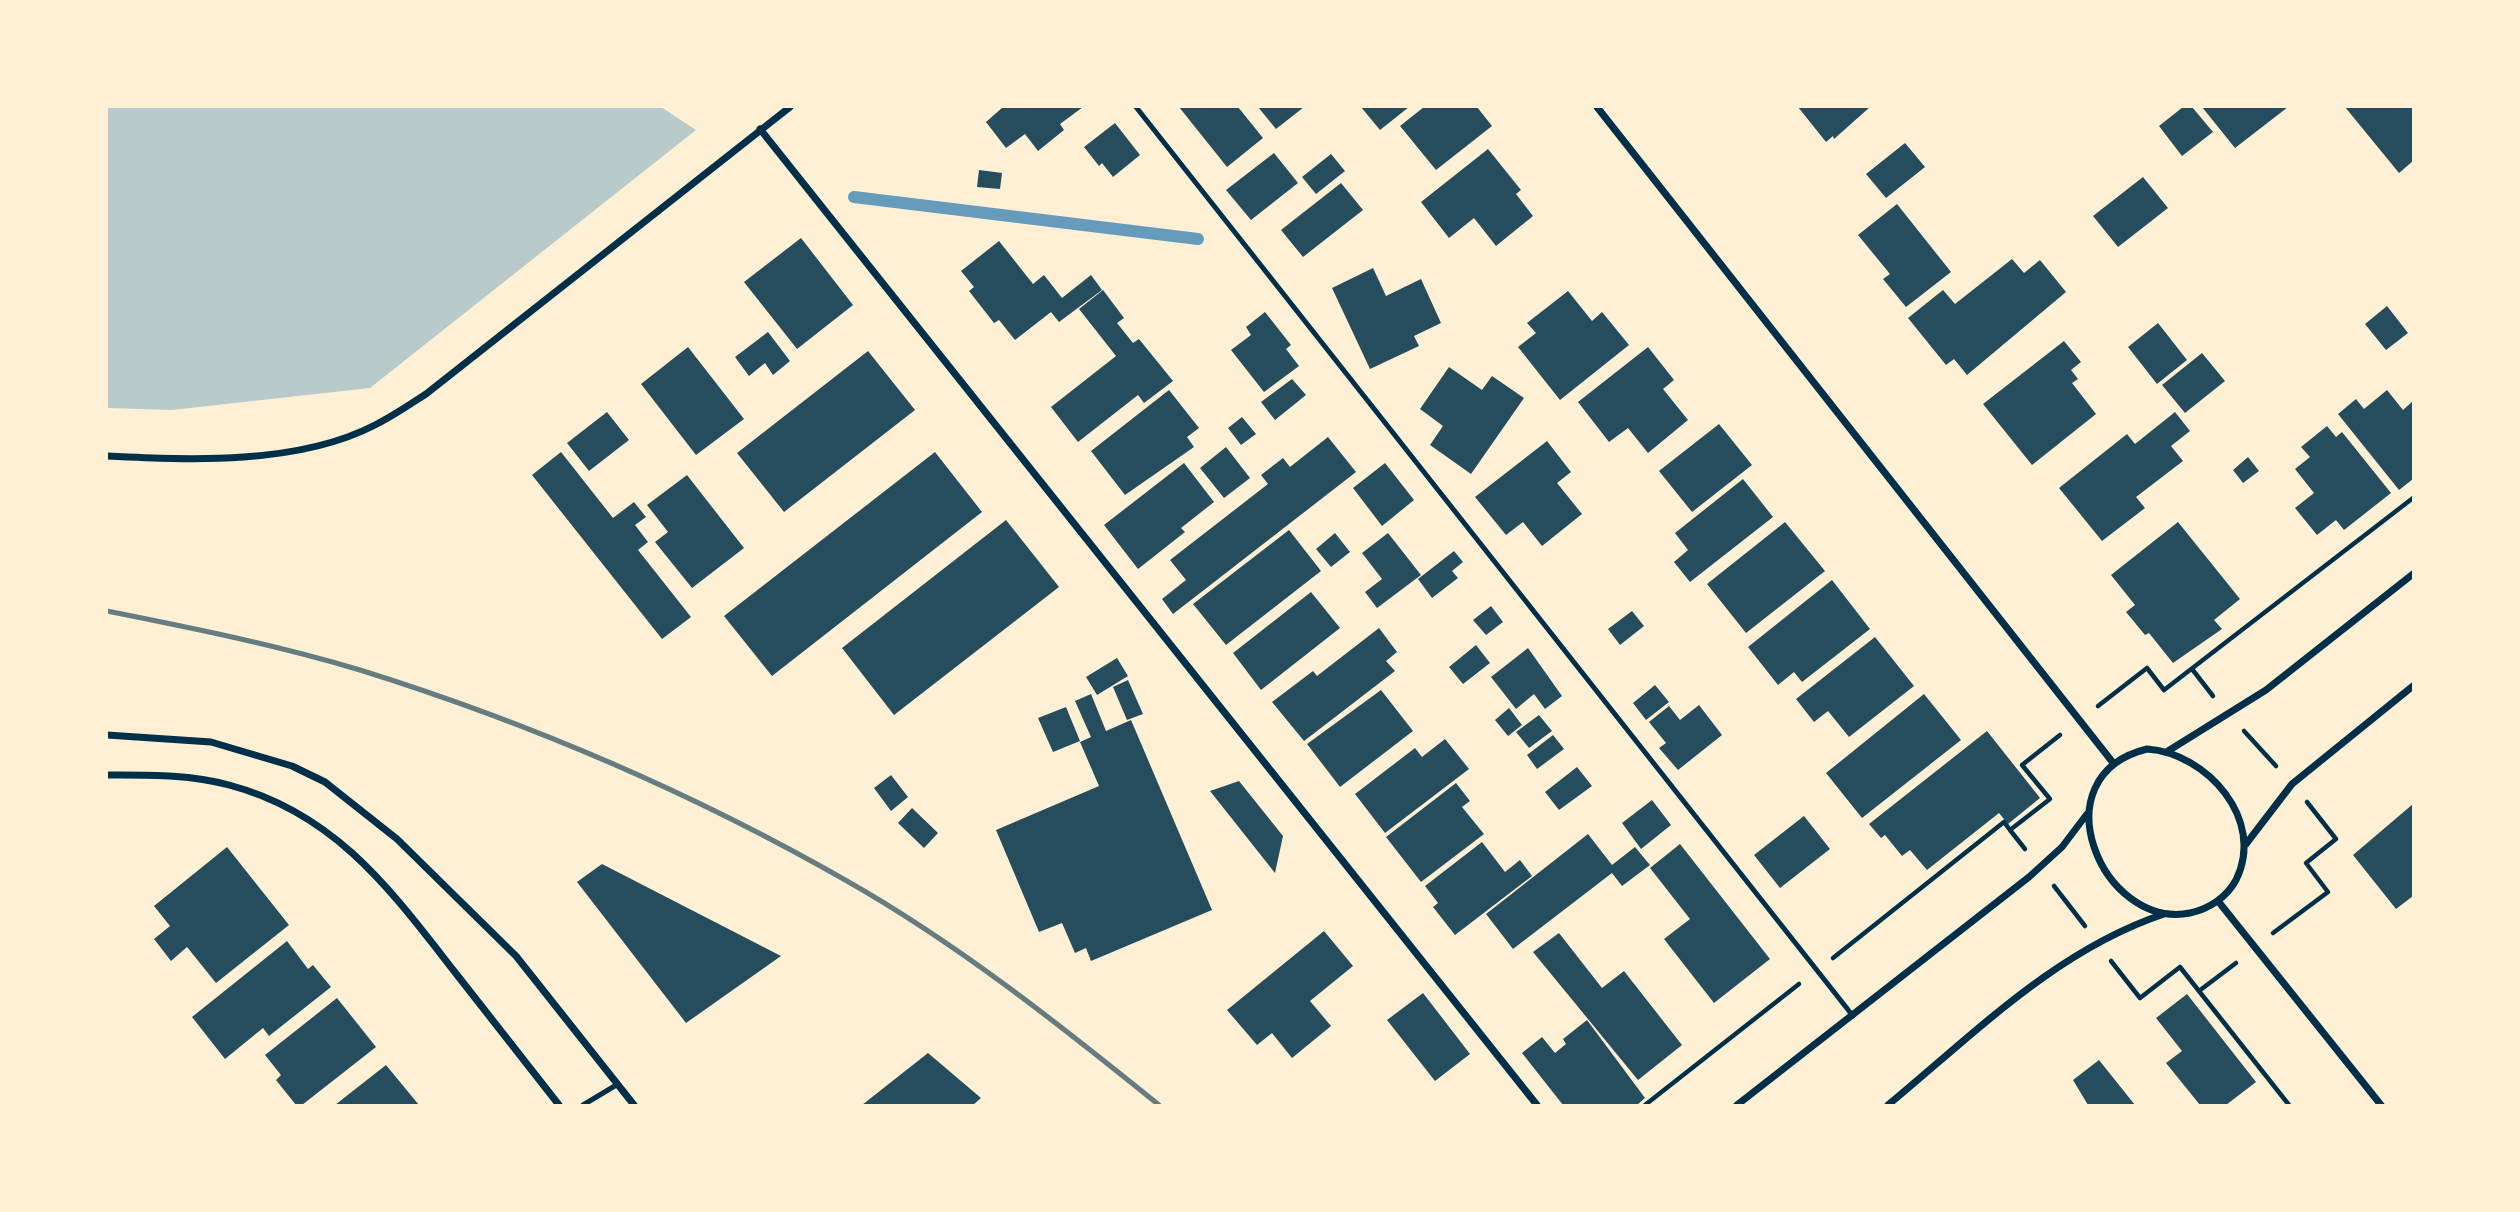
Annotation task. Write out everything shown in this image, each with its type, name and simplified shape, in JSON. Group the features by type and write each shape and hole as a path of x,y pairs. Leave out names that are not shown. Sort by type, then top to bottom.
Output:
{"street":[{"path":"107,456 231,457 303,450 374,426 426,394 790,107"},
{"path":"1597,107 2114,764"},
{"path":"760,129 1537,1105"},
{"path":"2168,751 2230,716 2413,574"},
{"path":"2246,844 2292,784 2413,686"},
{"path":"107,735 211,742 292,766 325,782 397,839 516,956 634,1105"},
{"path":"1737,1105 2039,868 2062,847 2087,814 2099,780 2114,764 2139,751 2168,751 2187,758 2221,787 2233,805 2246,844 2242,868 2233,886 2218,901 2201,911 2164,914 2096,941 2055,967 1888,1105"},
{"path":"107,775 172,775 228,784 309,818 340,841 387,885 559,1105"},
{"path":"2087,814 2090,836 2110,876 2143,905 2164,914"},
{"path":"2218,901 2381,1105"}],"lane":[{"path":"1136,107 1853,1016"},
{"path":"583,1105 618,1084"}],"path":[{"path":"2112,694 2147,668 2164,690 2413,498"},
{"path":"2192,669 2336,839 2306,863 2328,892 2288,922"},
{"path":"2010,830 2050,799 2022,765 2049,743"},
{"path":"1828,962 2004,822 2140,998 2180,967 2289,1105"},
{"path":"2199,991 2228,969"},
{"path":"1645,1105 1804,980"}],"shaded area":[{"path":"107,107 661,107 696,130 370,388 172,410 107,408"}],"building":[{"path":"1003,107 1083,107 1060,124 1064,130 1038,151 1025,134 1006,148 986,122"},
{"path":"1179,107 1238,107 1263,138 1227,167"},
{"path":"1258,107 1304,107 1276,129"},
{"path":"1361,107 1409,107 1380,130"},
{"path":"1424,107 1477,107 1492,126 1436,170 1400,126"},
{"path":"1798,107 1870,107 1834,139 1833,136 1826,142"},
{"path":"2183,107 2192,107 2213,132 2182,156 2159,126"},
{"path":"2202,107 2288,107 2235,148"},
{"path":"2345,107 2413,107 2413,161 2399,173"},
{"path":"1115,123 1140,155 1113,177 1102,163 1099,166 1084,147"},
{"path":"1905,143 1925,167 1886,198 1866,174"},
{"path":"1488,149 1521,190 1516,194 1533,216 1496,246 1474,218 1449,238 1421,202"},
{"path":"1274,153 1298,183 1251,220 1226,190"},
{"path":"1331,154 1345,171 1316,194 1302,177"},
{"path":"979,170 1002,173 1000,189 977,187"},
{"path":"2143,177 2168,208 2118,247 2093,216"},
{"path":"1341,183 1363,210 1303,257 1281,230"},
{"path":"1897,204 1951,272 1906,307 1883,279 1890,274 1858,235"},
{"path":"801,238 853,305 797,349 744,282"},
{"path":"999,241 1033,284 1044,275 1062,298 1091,275 1102,290 1059,322 1051,312 1015,340 999,320 994,323 969,291 974,287 961,271"},
{"path":"2012,259 2024,273 2040,260 2066,292 1967,375 1954,359 1946,365 1908,318 1943,290 1955,304"},
{"path":"1373,268 1386,296 1421,279 1441,323 1414,336 1419,346 1370,369 1332,288"},
{"path":"1103,290 1124,318 1117,323 1133,343 1139,339 1173,381 1144,403 1138,395 1078,442 1051,407 1116,356 1079,309"},
{"path":"1568,291 1592,321 1602,312 1629,345 1560,400 1518,347 1536,333 1527,323"},
{"path":"2387,306 2408,333 2386,350 2365,324"},
{"path":"1265,312 1291,345 1286,349 1299,366 1264,392 1231,350 1251,335 1246,327"},
{"path":"2158,323 2187,360 2157,384 2128,347"},
{"path":"768,332 790,361 773,375 765,363 749,376 735,357"},
{"path":"2064,341 2081,362 2071,370 2078,379 2072,383 2096,414 2032,465 1983,404"},
{"path":"688,347 744,419 696,455 641,384"},
{"path":"1648,347 1674,380 1663,389 1688,420 1648,453 1628,428 1609,442 1578,402"},
{"path":"868,351 915,410 784,512 737,453"},
{"path":"2202,353 2225,381 2185,413 2162,385"},
{"path":"1449,367 1482,390 1492,376 1524,398 1471,474 1430,445 1443,426 1420,409"},
{"path":"1292,379 1306,395 1275,420 1261,402"},
{"path":"1169,390 1199,428 1187,437 1194,447 1125,495 1091,451"},
{"path":"2387,390 2403,410 2413,401 2413,479 2399,490 2338,414 2356,399 2364,409"},
{"path":"607,412 629,440 589,471 567,443"},
{"path":"2175,412 2190,431 2171,446 2183,461 2136,497 2145,508 2102,541 2059,488 2127,434 2135,444"},
{"path":"1242,417 1256,434 1241,445 1228,428"},
{"path":"1719,424 1752,465 1692,512 1659,471"},
{"path":"2327,426 2336,437 2342,432 2391,493 2344,530 2336,520 2317,535 2295,508 2314,493 2295,469 2310,457 2301,447"},
{"path":"1328,437 1356,472 1173,614 1162,599 1186,580 1170,560 1268,484 1261,475 1283,458 1290,467"},
{"path":"1547,441 1571,472 1557,483 1582,514 1542,546 1523,522 1506,535 1475,497"},
{"path":"1226,447 1250,478 1224,498 1200,468"},
{"path":"561,452 613,518 634,502 646,517 635,525 648,542 638,550 691,617 662,639 532,475"},
{"path":"935,452 982,512 772,676 724,616"},
{"path":"2248,457 2259,471 2243,483 2233,470"},
{"path":"1184,463 1214,502 1181,528 1185,532 1138,569 1104,525"},
{"path":"1385,463 1414,500 1382,526 1353,488"},
{"path":"687,475 744,548 692,588 655,542 668,532 647,505"},
{"path":"1743,479 1773,517 1690,582 1674,562 1688,550 1675,533"},
{"path":"1006,520 1059,587 894,715 842,648"},
{"path":"1785,522 1825,571 1746,633 1707,584"},
{"path":"2178,522 2240,599 2214,620 2222,629 2173,663 2149,633 2145,635 2126,612 2135,605 2111,575"},
{"path":"1289,530 1321,571 1226,645 1193,604"},
{"path":"1335,533 1350,552 1331,567 1316,549"},
{"path":"1388,533 1421,575 1377,608 1365,592 1382,579 1362,553"},
{"path":"1454,551 1463,562 1452,571 1458,578 1432,598 1418,579"},
{"path":"1832,580 1870,629 1802,682 1794,672 1778,685 1748,647"},
{"path":"1311,592 1340,628 1261,690 1233,653"},
{"path":"1491,606 1503,622 1486,635 1473,620"},
{"path":"1632,611 1644,626 1620,645 1608,629"},
{"path":"1379,628 1397,652 1386,661 1395,671 1304,741 1272,702 1313,671 1317,676"},
{"path":"1875,637 1914,686 1849,737 1828,711 1814,722 1796,699"},
{"path":"1476,645 1490,663 1463,684 1449,667"},
{"path":"1528,648 1562,696 1545,709 1534,694 1516,709 1491,677"},
{"path":"1117,658 1128,676 1097,695 1086,677"},
{"path":"1128,680 1143,714 1127,720 1113,687"},
{"path":"1655,685 1669,702 1646,720 1633,703"},
{"path":"1381,690 1413,731 1340,787 1307,744"},
{"path":"1091,694 1106,731 1131,720 1212,910 1091,961 1086,948 1075,953 1062,923 1039,932 996,830 1099,786 1080,742 1091,737 1075,701"},
{"path":"1924,694 1961,740 1862,818 1826,773"},
{"path":"1699,705 1722,735 1678,770 1659,748 1666,743 1649,722 1669,706 1680,720"},
{"path":"1066,707 1080,741 1053,752 1038,718"},
{"path":"1509,708 1522,725 1508,736 1495,720"},
{"path":"1539,715 1552,731 1529,748 1516,732"},
{"path":"1987,731 2040,798 2008,824 1999,813 1927,870 1910,850 1902,856 1885,835 1881,838 1869,824"},
{"path":"1553,735 1564,749 1537,769 1527,755"},
{"path":"1445,739 1469,769 1385,833 1355,794 1415,748 1422,757"},
{"path":"1577,767 1592,786 1559,810 1545,792"},
{"path":"891,775 908,797 891,811 874,788"},
{"path":"1239,781 1283,836 1275,873 1210,791"},
{"path":"1456,783 1470,801 1462,807 1484,834 1421,882 1386,837"},
{"path":"1652,800 1671,825 1641,849 1622,823"},
{"path":"2413,804 2413,896 2396,909 2353,855"},
{"path":"912,808 938,833 924,848 898,823"},
{"path":"1804,816 1830,849 1780,888 1754,855"},
{"path":"1588,834 1612,865 1635,847 1650,865 1622,886 1612,873 1513,949 1486,914"},
{"path":"1482,842 1505,872 1520,860 1532,876 1455,935 1433,907 1438,903 1425,886"},
{"path":"1680,844 1770,959 1714,1003 1664,939 1690,919 1650,868"},
{"path":"227,847 289,925 216,983 187,947 171,961 154,939 170,926 154,906"},
{"path":"602,864 781,956 686,1023 577,882"},
{"path":"1324,931 1353,966 1310,1001 1331,1026 1292,1058 1272,1033 1257,1045 1227,1010"},
{"path":"1559,933 1602,988 1624,971 1682,1045 1638,1080 1533,952"},
{"path":"287,941 308,969 313,965 331,987 269,1036 263,1028 225,1059 192,1017"},
{"path":"1423,993 1470,1054 1435,1081 1387,1020"},
{"path":"2187,994 2256,1082 2226,1105 2200,1105 2166,1063 2182,1051 2156,1018"},
{"path":"337,998 376,1047 302,1105 296,1105 276,1080 281,1075 265,1055"},
{"path":"1587,1020 1645,1098 1637,1105 1563,1105 1522,1053 1542,1037 1555,1053 1566,1044 1563,1039"},
{"path":"928,1053 981,1098 973,1105 862,1105"},
{"path":"2099,1060 2135,1105 2088,1105 2073,1080"},
{"path":"386,1065 419,1105 335,1105"}],"waterway":[{"path":"854,197 1198,239"}],"railway":[{"path":"107,611 266,645 360,670 548,737 610,762 730,818 847,881 929,931 1046,1016 1159,1105"}]}
